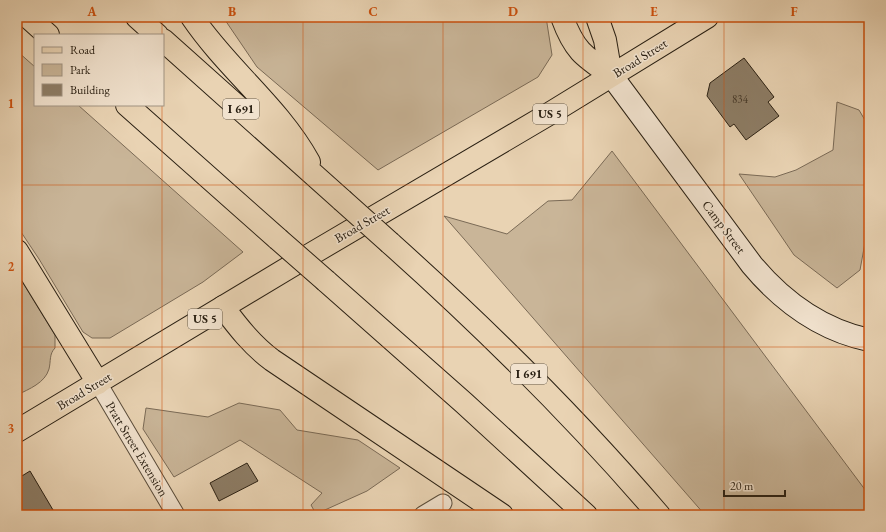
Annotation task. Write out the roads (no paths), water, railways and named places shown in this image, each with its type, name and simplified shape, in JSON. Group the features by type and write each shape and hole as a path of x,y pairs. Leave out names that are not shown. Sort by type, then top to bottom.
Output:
{"main road":[{"path":"28,17 47,34"},
{"path":"137,17 156,34"},
{"path":"192,17 224,58 283,122 301,148 318,179"},
{"path":"562,17 569,35 579,50 588,59 611,75"},
{"path":"597,17 605,40 611,75"},
{"name":"Broad Street","path":"17,431 223,307 525,129 707,17"},
{"name":"I 691","path":"164,41 465,312 548,393 611,460 659,515"},
{"path":"128,106 464,403 586,515"},
{"path":"17,251 98,383"},
{"path":"223,307 254,345 272,360 502,515"}],"street":[{"name":"Camp Street","path":"611,75 752,265 766,281 789,302 811,317 838,331 869,340"},
{"name":"Pratt Street Extension","path":"98,383 176,515"},
{"path":"423,515 443,503"}]}
